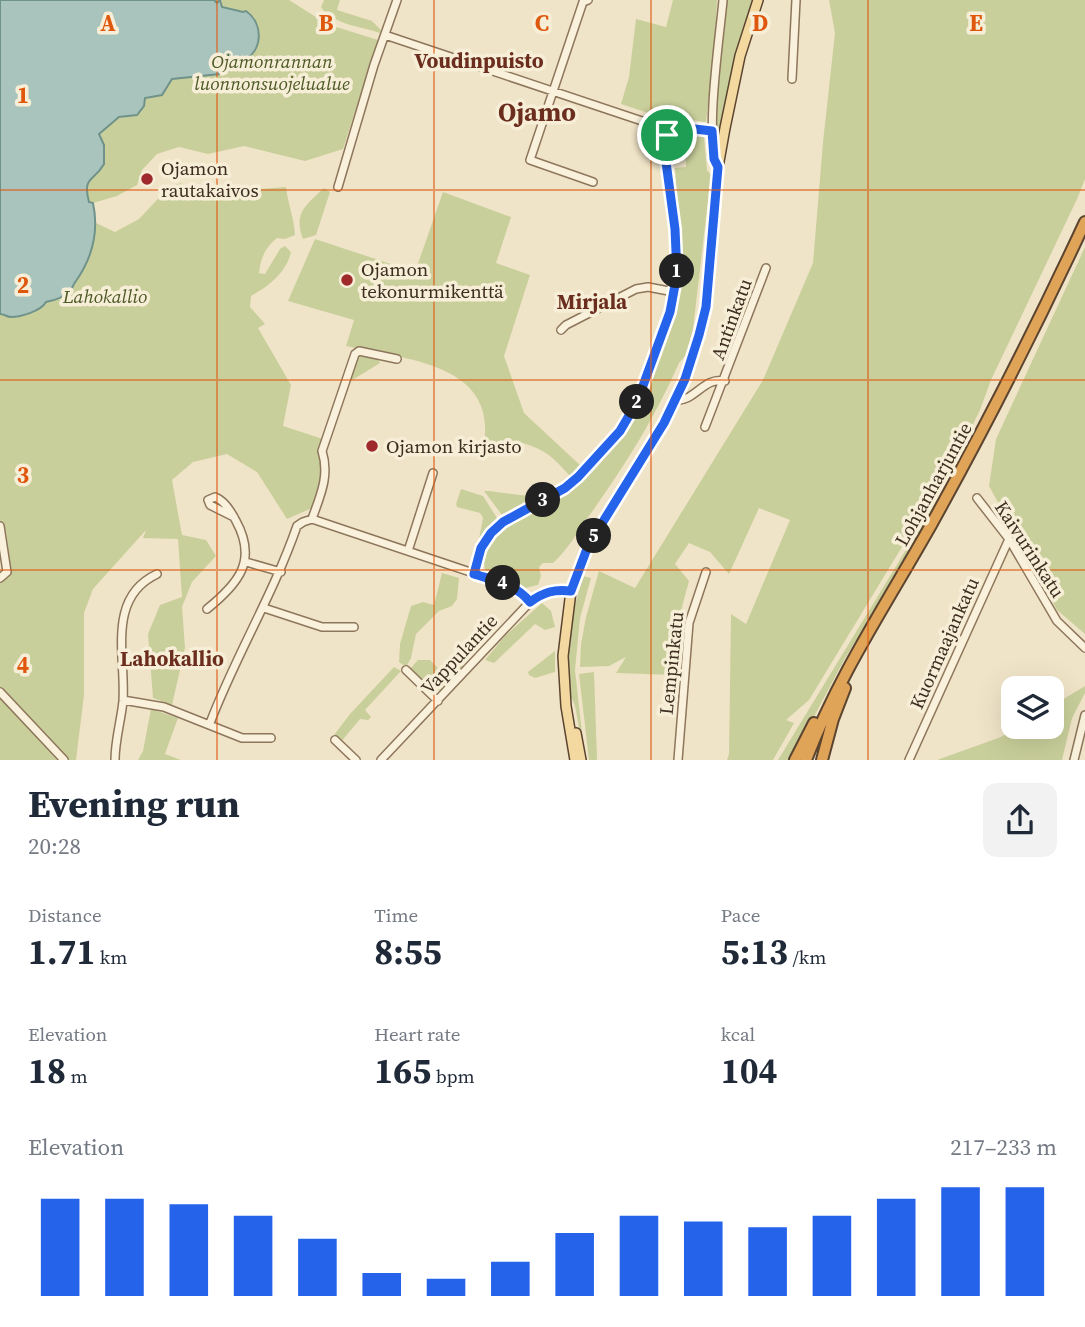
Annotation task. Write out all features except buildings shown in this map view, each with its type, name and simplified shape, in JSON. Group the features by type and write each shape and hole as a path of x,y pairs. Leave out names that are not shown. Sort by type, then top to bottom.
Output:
{"highway":[{"name":"Lohjanharjuntie","path":"806,760 829,705 867,633 953,485 1019,361 1085,222"},
{"path":"822,760 839,701 887,600"},
{"path":"795,760 842,670 867,633"}],"main road":[{"path":"581,760 568,698 564,656 571,591 588,546 664,423 699,335 706,307 718,167 740,56 758,0"},
{"path":"568,698 566,706 575,760"}],"street":[{"path":"338,187 397,0"},
{"path":"588,0 583,2 530,160 593,182"},
{"path":"718,167 714,159 712,131 723,0"},
{"path":"792,79 796,0"},
{"path":"385,35 651,124 712,131"},
{"path":"474,574 481,548 491,533 503,522 571,482 601,453 620,431 643,386 670,312 677,274 675,229 666,162 669,126"},
{"name":"Antinkatu","path":"705,427 725,381 766,268"},
{"path":"561,330 636,289 648,287 674,292"},
{"path":"312,519 326,477 322,451 355,354 359,351 397,359"},
{"name":"Antinkatu","path":"675,400 685,400 713,380 725,381"},
{"path":"408,551 433,473"},
{"name":"Kaivurinkatu","path":"978,498 1009,539 1057,621 1085,648"},
{"path":"207,610 234,585 246,562 243,539 234,517"},
{"path":"209,723 226,681 281,572 298,526 303,522 312,519 512,586 521,591 530,602"},
{"path":"0,526 7,572 0,578"},
{"name":"Kuormaajankatu","path":"909,760 1009,539"},
{"path":"246,562 281,572"},
{"name":"Lempinkatu","path":"678,760 689,623 706,572"},
{"path":"115,760 123,700 121,635 126,604 135,590 147,579 157,575"},
{"name":"Vappulantie","path":"381,760 530,602 557,589 571,591"},
{"path":"264,608 322,628 354,627"},
{"path":"406,670 438,701"},
{"path":"0,692 64,760"},
{"path":"123,700 164,707 242,738 271,738"},
{"path":"1074,760 1085,715"},
{"path":"335,740 356,760"}],"green space":[{"name":"Ojamonrannan luonnonsuojelualue","path":"214,0 289,0 327,24 378,40 343,149 305,161 244,146 208,154 179,147 157,154 142,170 137,185 117,196 89,202 85,193 87,184 104,164 104,149 99,134 119,118 136,116 145,98 167,88 182,42 222,5 221,1 217,3"},
{"path":"324,0 340,0 337,10 372,21 381,30 380,33 332,17 321,7"},
{"path":"673,0 717,0 706,122 654,115 621,104 629,77 636,19 666,27"},
{"path":"725,0 754,0 721,130 715,130"},
{"path":"829,0 1085,0 1085,179 959,453 809,700 786,720 794,723 773,760 727,760 731,614 746,624 790,520 759,508 729,574 710,552 689,543 675,564 689,581 682,607 675,675 616,673 626,657 609,666 580,667 581,644 599,571 635,588 763,380 813,263 835,33"},
{"path":"678,134 704,137 707,170 711,175 693,329 686,355 679,363 638,442 572,541 553,563 543,563 539,567 541,576 538,585 525,588 519,586 485,570 486,552 493,537 502,528 574,487 595,469 630,428 651,380 680,291 682,248 673,192 676,183 675,168 686,167 685,150 674,153 674,138"},
{"path":"181,183 191,193 211,200 234,191 286,187 295,235 285,239 277,238 269,245 259,273 265,274 280,249 285,246 291,252 289,260 276,278 251,296 250,307 265,324 258,328 291,385 283,426 323,439 319,450 323,473 312,508 287,519 257,472 227,454 193,462 172,480 182,535 206,540 216,556 192,582 182,607 185,648 172,705 153,698 148,634 160,605 182,597 178,539 143,538 146,530 93,589 84,613 84,695 76,760 68,760 20,708 25,724 57,760 0,760 0,581 9,576 11,570 6,531 0,521 0,314 31,313 68,290 83,271 96,223 115,232 139,219 169,187"},
{"path":"324,188 330,192 316,235 303,239 300,222 303,210"},
{"path":"443,192 511,217 496,263 530,275 504,356 524,413 581,466 570,476 549,455 535,447 506,439 502,448 484,443 484,416 476,396 461,380 417,361 346,346 354,320 288,301 315,239 415,272"},
{"path":"1085,247 1085,634 1057,610 989,486 996,439"},
{"path":"360,356 378,359 380,363 349,382 356,359"},
{"path":"951,476 954,476 844,660 791,760 778,760"},
{"path":"461,489 483,496 497,518 479,539 483,518 480,513 457,507"},
{"path":"484,491 489,491 536,497 502,515"},
{"path":"442,573 459,578 457,599 452,606 439,611 416,634 411,658 406,667 399,662 400,644 411,606 423,602 434,605"},
{"path":"583,576 591,578 580,618 575,670 585,760 575,706 570,694 567,656 569,627"},
{"path":"542,603 551,611 555,627 545,630 535,624 494,663 485,660 505,636"},
{"path":"555,651 555,672 535,678 529,675 528,672"},
{"path":"464,659 469,663 452,682 440,690 435,690 409,670 418,660 430,660 447,677"},
{"path":"394,667 401,671 365,710 371,717 368,720 360,719 341,742 334,735"},
{"path":"594,672 597,760 589,760 579,674"},
{"path":"1085,686 1085,693 1072,718 1062,760 937,760 1001,737 1064,739 1064,699"},
{"path":"151,709 178,718 165,754 181,760 138,760 143,751"}],"water":[{"path":"0,0 214,0 217,3 220,0 222,7 246,11 252,16 259,37 254,51 243,61 242,66 220,74 172,79 162,95 145,98 144,106 137,115 119,117 99,134 104,145 104,164 90,180 87,188 89,202 93,203 95,224 93,244 86,263 67,294 46,302 30,313 11,317 0,314"}],"place":[{"name":"Ojamon rautakaivos","path":"147,179"},
{"name":"Ojamon tekonurmikenttä","path":"347,280"},
{"name":"Ojamon kirjasto","path":"372,446"}],"district":[{"name":"Voudinpuisto","path":"479,61"},
{"name":"Ojamo","path":"537,112"},
{"name":"Mirjala","path":"592,302"},
{"name":"Lahokallio","path":"172,659"}],"route":[{"path":"669,126 712,131 714,159 718,167 706,307 699,335 685,379 664,423 588,546 571,591 557,589 530,602 521,591 512,586 474,574 481,548 496,527 565,488 578,477 620,431 637,402 670,312 677,274 675,229 666,162 667,135 669,126"}]}
